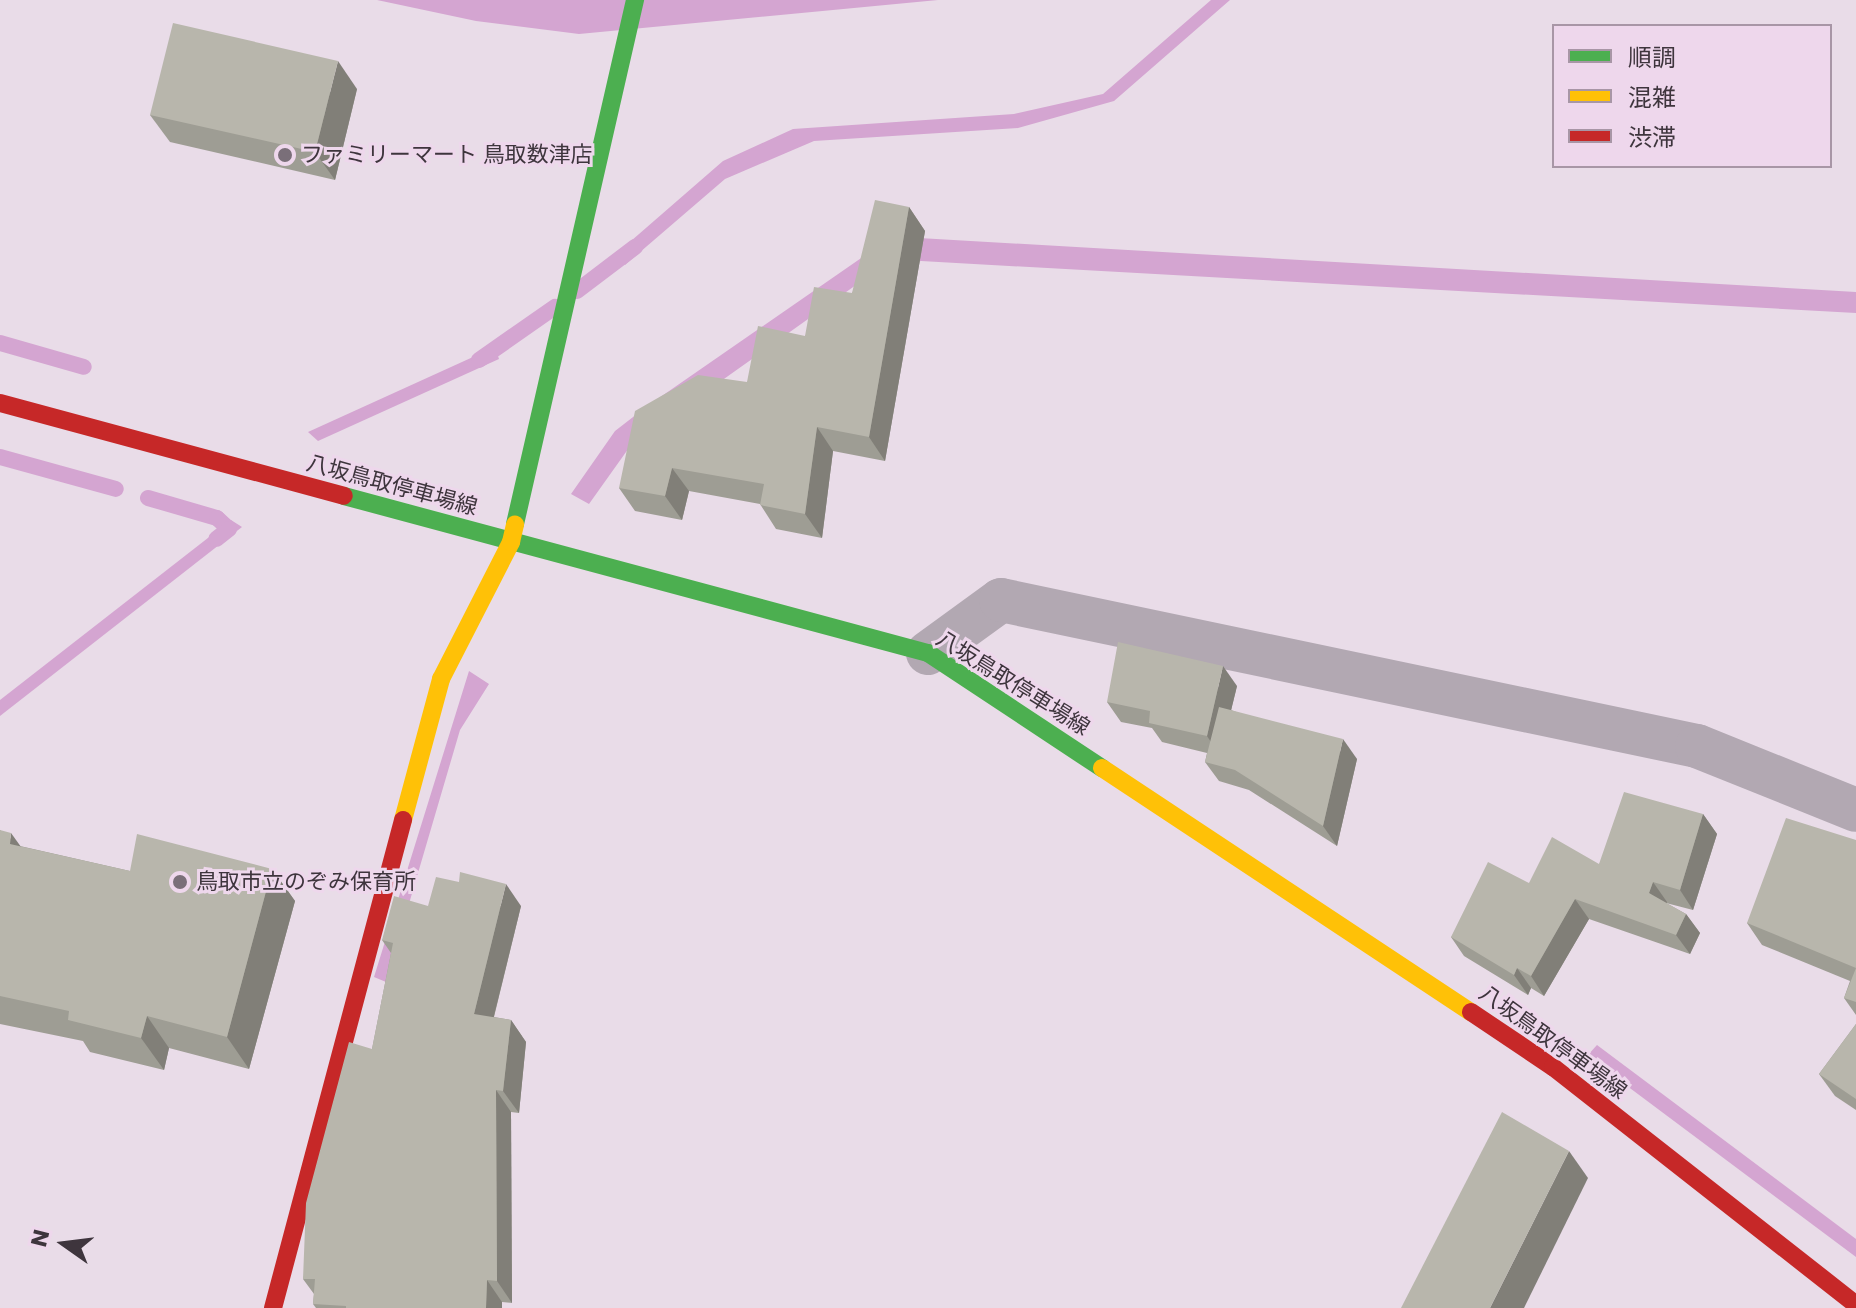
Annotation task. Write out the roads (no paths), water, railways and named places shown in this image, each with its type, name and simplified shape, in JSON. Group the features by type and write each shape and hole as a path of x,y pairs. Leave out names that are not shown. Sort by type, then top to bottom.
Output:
{"main road":[{"path":"273,1308 441,679 511,542 635,0"},
{"name":"八坂鳥取停車場線","path":"0,403 928,653 1553,1067 1856,1305"}],"street":[{"path":"928,653 1001,600 1697,746 1856,810"}],"waterway":[{"path":"577,291 635,247"},
{"path":"479,360 555,307"},
{"path":"0,343 84,367"},
{"path":"0,457 116,489"},
{"path":"148,498 217,518 229,529 216,539"}],"place":[{"name":"ファミリーマート 鳥取数津店","path":"285,155"},
{"name":"鳥取市立のぞみ保育所","path":"180,882"}]}
